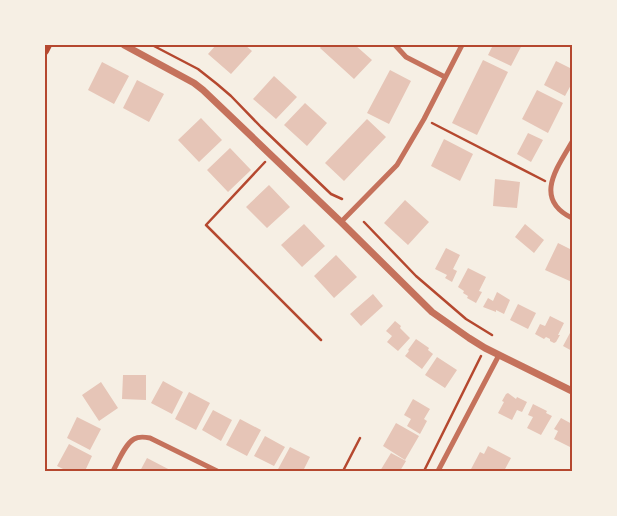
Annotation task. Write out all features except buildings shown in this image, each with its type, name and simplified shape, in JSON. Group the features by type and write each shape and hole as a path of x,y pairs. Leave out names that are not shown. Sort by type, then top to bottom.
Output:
{"main road":[{"path":"45,51 48,45"}],"street":[{"path":"124,45 194,83 341,222 432,312 469,338 499,355 572,391"},
{"path":"394,45 406,57 445,77"},
{"path":"341,222 397,165 424,119 462,45"},
{"path":"572,142 553,177 550,189 552,201 558,209 572,218"},
{"path":"438,471 499,355"},
{"path":"114,471 124,450 132,440 140,437 150,438 217,471"}],"path":[{"path":"152,45 198,69 217,84 331,194 342,199"},
{"path":"424,119 551,185"},
{"path":"271,155 206,225 321,340"},
{"path":"364,222 416,276 466,319 492,336"},
{"path":"424,471 481,356"},
{"path":"343,471 360,438"}]}
